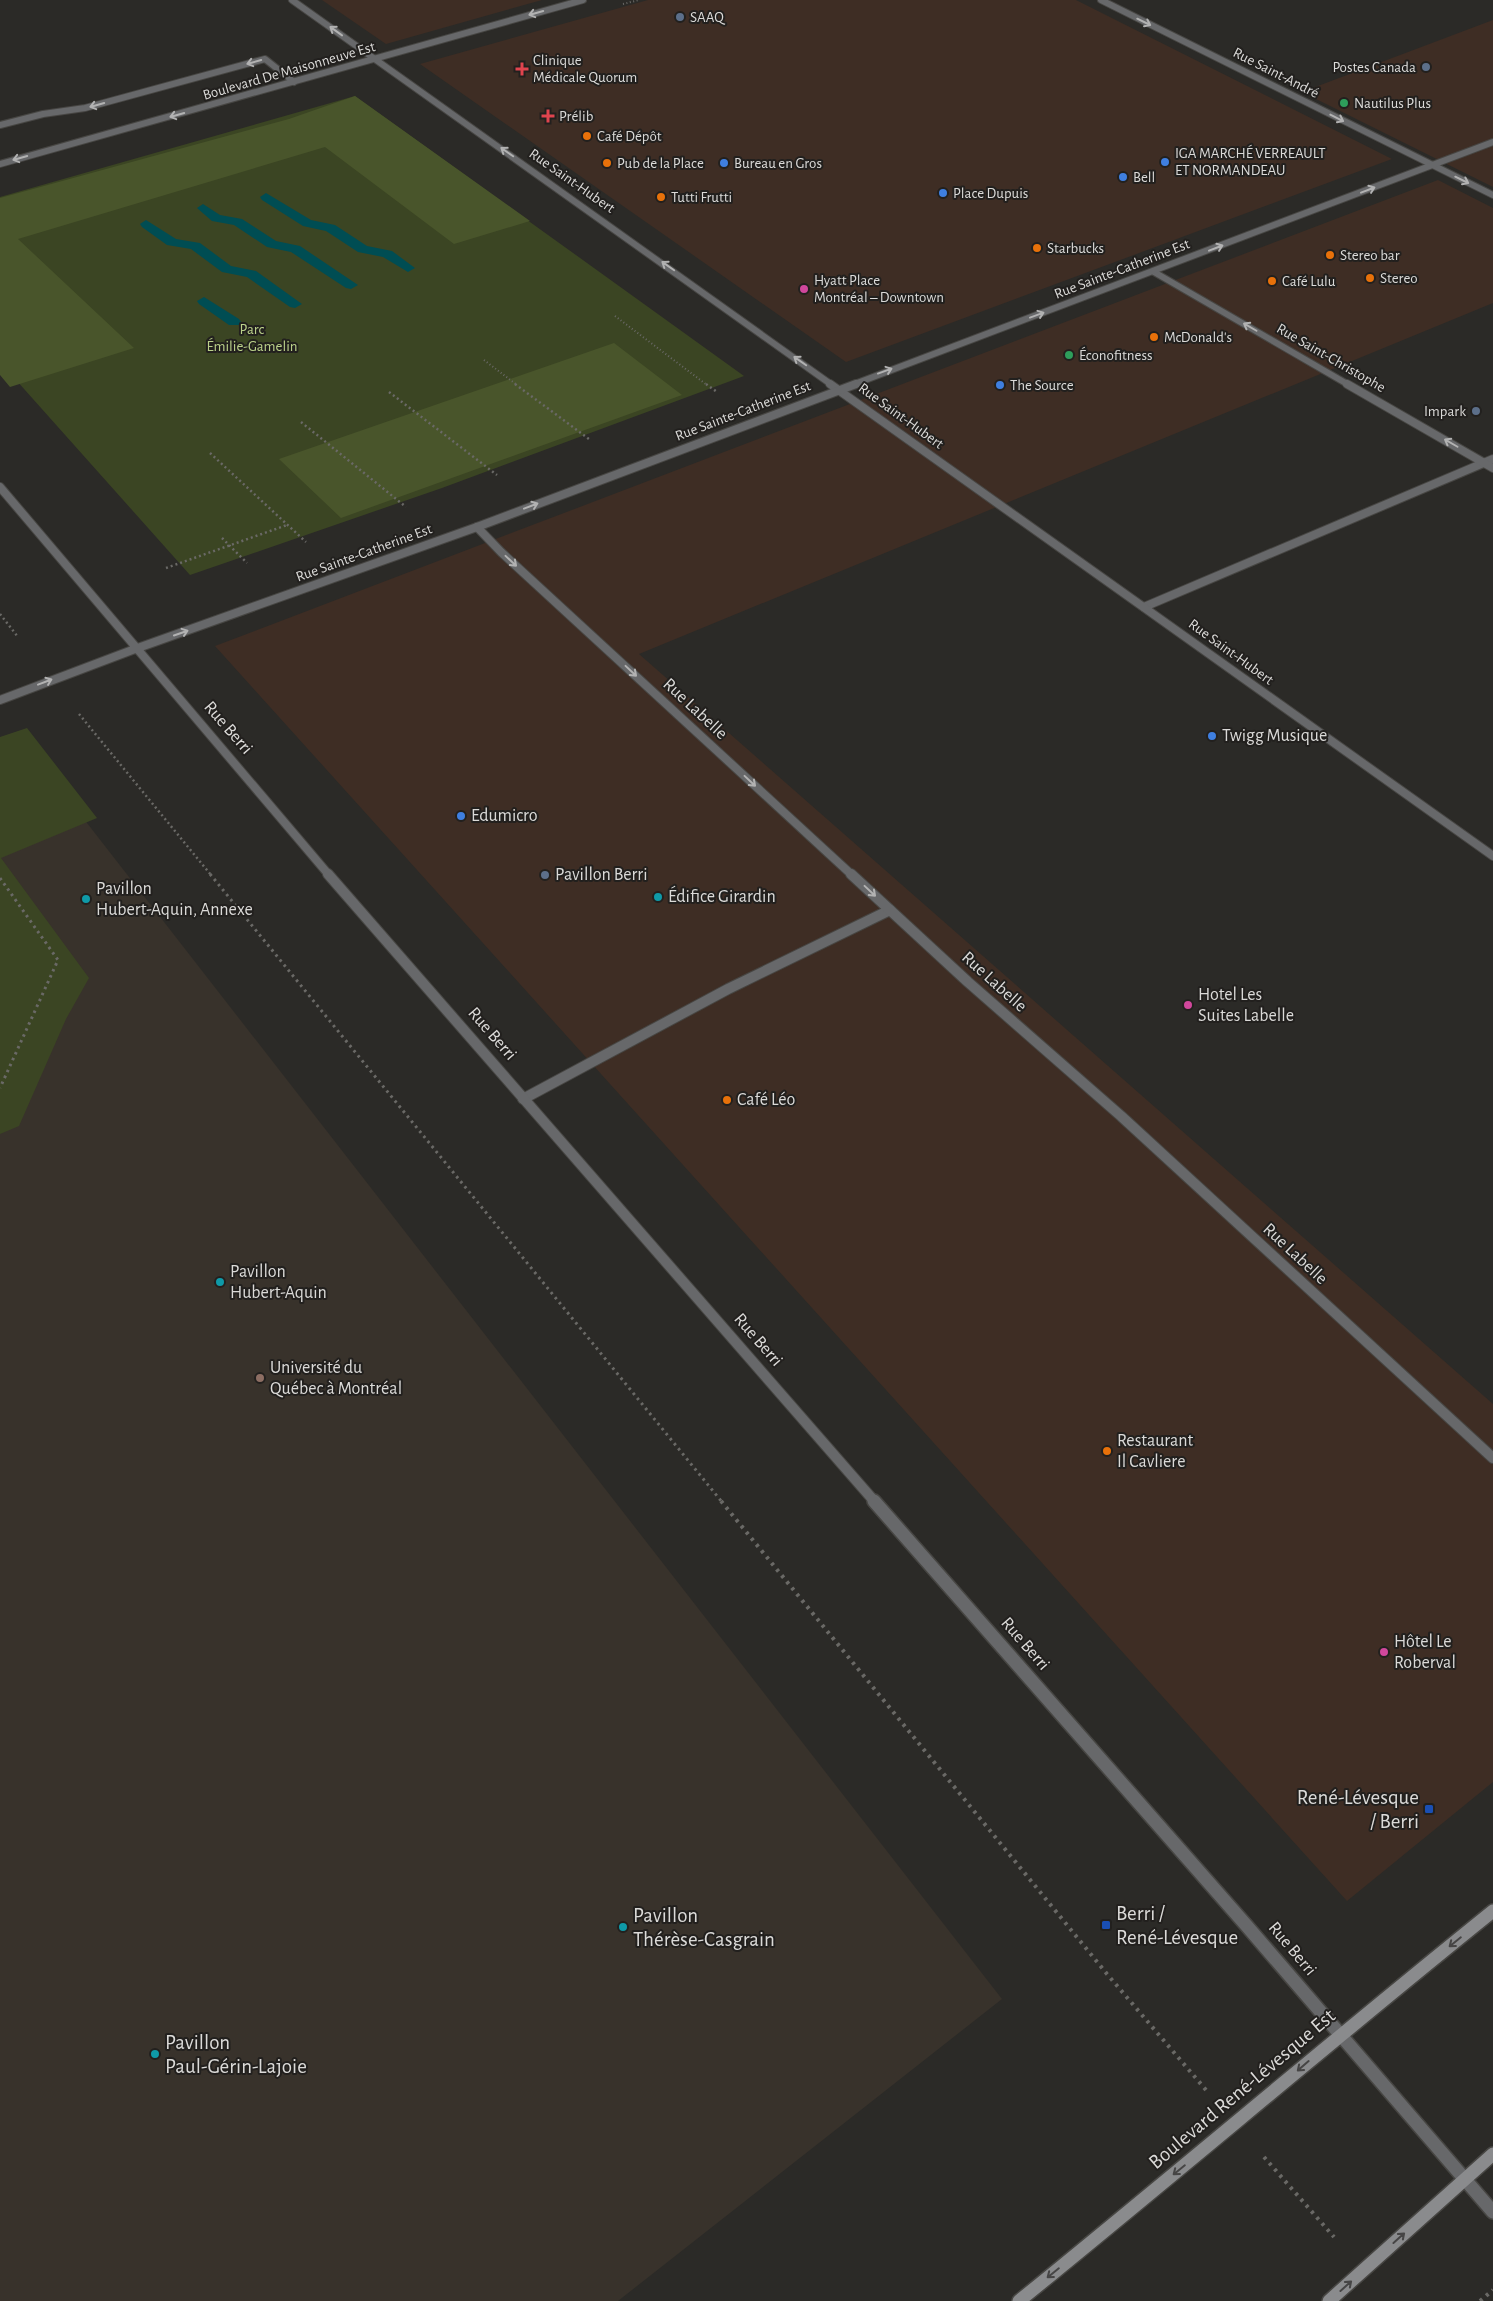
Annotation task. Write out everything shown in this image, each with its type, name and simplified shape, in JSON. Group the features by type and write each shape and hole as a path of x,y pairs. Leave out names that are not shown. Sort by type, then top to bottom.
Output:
{"main road":[{"name":"Boulevard René-Lévesque Est","path":"1019,2301 1199,2154 1340,2034 1493,1911"},
{"path":"1329,2301 1493,2154"}],"street":[{"name":"Rue Saint-Hubert","path":"292,0 1493,856"},
{"name":"Boulevard De Maisonneuve Est","path":"0,164 376,60 583,0"},
{"name":"Rue Saint-André","path":"1101,0 1493,195"},
{"path":"0,125 43,114 85,108 265,59 294,82"},
{"name":"Rue Sainte-Catherine Est","path":"0,700 135,649 477,527 1493,142"},
{"name":"Rue Saint-Christophe","path":"1154,272 1493,468"},
{"path":"1144,607 1493,459"},
{"name":"Rue Berri","path":"0,487 135,649 523,1099 1236,1912 1493,2212"},
{"name":"Rue Labelle","path":"477,527 509,559 968,982 1121,1116 1493,1458"},
{"path":"523,1099 719,994 890,910"}],"path":[{"path":"615,316 722,396"},
{"path":"484,360 592,441"},
{"path":"389,392 497,475"},
{"path":"301,422 406,507"},
{"path":"210,453 306,542"},
{"path":"166,568 287,524"},
{"path":"222,538 247,563"},
{"path":"0,614 18,637"},
{"path":"93,730 1107,1974"},
{"path":"0,878 58,960 0,1088"},
{"path":"1480,2301 1493,2290"}],"shaded area":[{"path":"322,0 542,0 386,44"},
{"name":"Place Dupuis","path":"648,0 1076,0 1392,159 846,362 420,64"},
{"path":"1493,20 1493,187 1302,92"},
{"path":"1438,180 1493,208 1493,303 639,654 1493,1404 1493,1782 1347,1901 215,646"},
{"name":"Université du Québec à Montréal","path":"31,751 1002,1999 618,2301 0,2301 0,757"}],"green space":[{"name":"Parc Émilie-Gamelin","path":"355,96 744,376 442,488 190,575 0,362 0,197"},
{"path":"355,96 530,221 454,244 325,147 18,239 134,348 10,387 0,375 0,198 289,119"},
{"path":"614,343 682,395 341,518 279,459"},
{"path":"27,728 97,818 1,858 89,978 66,1019 19,1126 0,1134 0,737"}],"waterway":[{"path":"266,197 307,223 330,228 363,249 387,254 408,268"},
{"path":"203,208 216,218 238,222 272,244 295,249 351,285"},
{"path":"146,224 172,242 195,246 227,269 251,274 295,304"},
{"path":"204,301 234,322"}],"place":[{"name":"SAAQ","path":"680,17"},
{"name":"Postes Canada","path":"1426,67"},
{"name":"Clinique Médicale Quorum","path":"522,69"},
{"name":"Nautilus Plus","path":"1344,103"},
{"name":"Prélib","path":"548,116"},
{"name":"Café Dépôt","path":"587,136"},
{"name":"IGA MARCHÉ VERREAULT ET NORMANDEAU","path":"1165,162"},
{"name":"Pub de la Place","path":"607,163"},
{"name":"Bureau en Gros","path":"724,163"},
{"name":"Bell","path":"1123,177"},
{"name":"Place Dupuis","path":"943,193"},
{"name":"Tutti Frutti","path":"661,197"},
{"name":"Starbucks","path":"1037,248"},
{"name":"Stereo bar","path":"1330,255"},
{"name":"Stereo","path":"1370,278"},
{"name":"Café Lulu","path":"1272,281"},
{"name":"Hyatt Place Montréal – Downtown","path":"804,289"},
{"name":"McDonald's","path":"1154,337"},
{"name":"Éconofitness","path":"1069,355"},
{"name":"The Source","path":"1000,385"},
{"name":"Impark","path":"1476,411"},
{"name":"Twigg Musique","path":"1212,736"},
{"name":"Edumicro","path":"461,816"},
{"name":"Pavillon Berri","path":"545,875"},
{"name":"Édifice Girardin","path":"658,897"},
{"name":"Pavillon Hubert-Aquin, Annexe","path":"86,899"},
{"name":"Hotel Les Suites Labelle","path":"1188,1005"},
{"name":"Café Léo","path":"727,1100"},
{"name":"Pavillon Hubert-Aquin","path":"220,1282"},
{"name":"Université du Québec à Montréal","path":"260,1378"},
{"name":"Restaurant Il Cavliere","path":"1107,1451"},
{"name":"Hôtel Le Roberval","path":"1384,1652"},
{"name":"René-Lévesque / Berri","path":"1429,1809"},
{"name":"Berri / René-Lévesque","path":"1106,1925"},
{"name":"Pavillon Thérèse-Casgrain","path":"623,1927"},
{"name":"Pavillon Paul-Gérin-Lajoie","path":"155,2054"}]}
